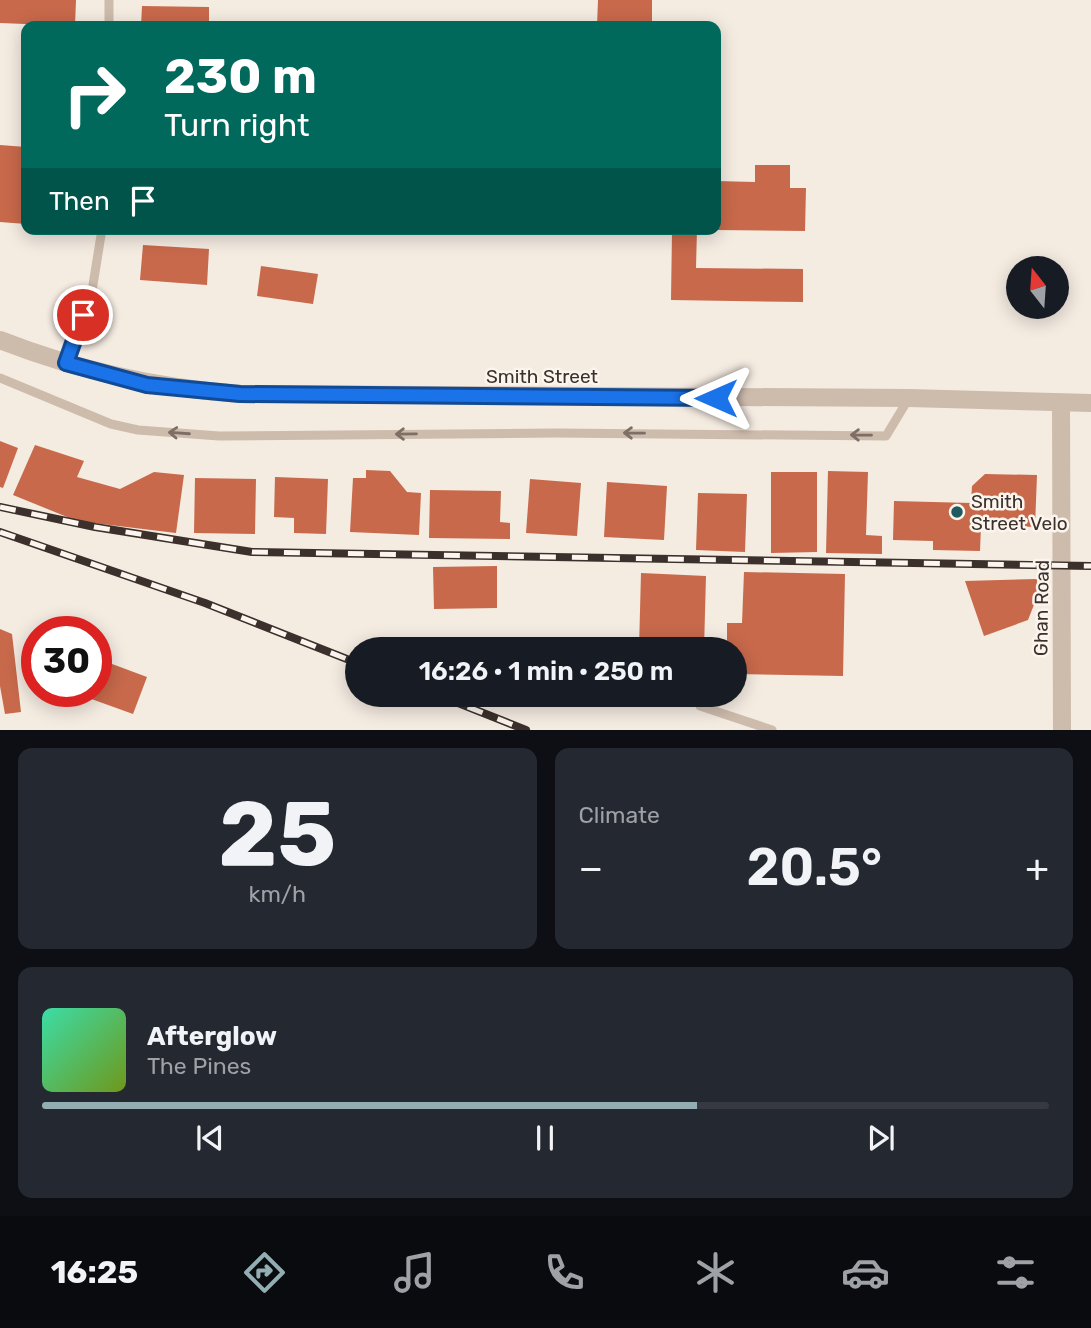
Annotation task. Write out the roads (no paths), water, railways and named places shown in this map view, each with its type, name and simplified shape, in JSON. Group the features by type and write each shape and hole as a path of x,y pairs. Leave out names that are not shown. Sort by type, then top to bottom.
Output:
{"street":[{"name":"Smith Street","path":"0,340 66,363 147,385 240,394 909,398 1091,403"},
{"name":"Ghan Road","path":"1061,403 1062,730"}],"lane":[{"path":"109,0 109,21"},
{"path":"66,363 92,290 101,235"},
{"path":"0,377 111,424 138,430 219,436 542,433 886,436 909,398"},
{"path":"703,707 772,730"}],"railway":[{"path":"0,507 95,527 252,552 1091,566"},
{"path":"0,532 205,603 345,658"},
{"path":"468,707 526,730"}],"place":[{"name":"Smith Street Velo","path":"957,512"}]}
